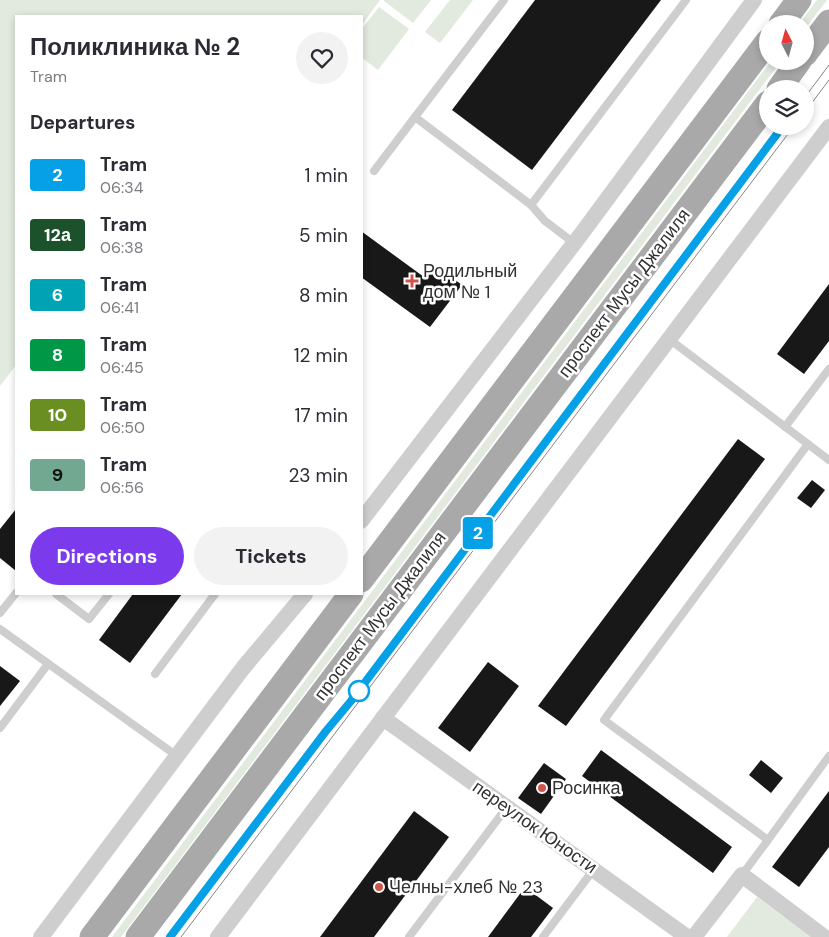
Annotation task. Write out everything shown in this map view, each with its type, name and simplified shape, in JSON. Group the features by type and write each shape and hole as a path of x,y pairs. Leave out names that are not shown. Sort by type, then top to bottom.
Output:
{"main road":[{"path":"787,15 798,0"},
{"path":"814,42 829,22"},
{"name":"проспект Мусы Джалиля","path":"363,577 759,53"},
{"name":"проспект Мусы Джалиля","path":"138,937 759,116"},
{"name":"проспект Мусы Джалиля","path":"92,937 350,595"}],"street":[{"path":"363,518 574,243 754,0"},
{"path":"218,937 829,127"},
{"path":"42,937 243,668 304,595"},
{"name":"переулок Юности","path":"383,718 687,937"},
{"path":"694,937 742,875 824,937"}],"lane":[{"path":"374,171 504,0"},
{"path":"531,205 686,0"},
{"path":"415,118 531,205 545,221 574,243"},
{"path":"669,339 829,460"},
{"path":"785,427 829,369"},
{"path":"768,840 604,720 808,444"},
{"path":"0,614 15,594"},
{"path":"57,595 89,620 108,595"},
{"path":"155,674 214,595"},
{"path":"0,629 177,756"},
{"path":"0,728 48,664"},
{"path":"742,875 829,756"},
{"path":"408,937 507,808"},
{"path":"543,937 594,870"}],"shaded area":[{"path":"0,0 380,0 363,23 363,15 15,15 15,366 0,386"},
{"path":"384,0 431,0 413,23"},
{"path":"450,0 473,0 440,43 425,32"},
{"path":"817,0 827,0 814,17 814,15 806,15"},
{"path":"379,7 409,29 378,70 363,59 363,27"},
{"path":"764,70 774,70 767,80 759,80 759,90 121,937 112,937"},
{"path":"757,897 811,937 727,937"}],"building":[{"path":"535,0 661,0 532,170 452,110"},
{"name":"Родильный дом № 1","path":"363,232 424,277 434,264 462,285 430,327 363,278"},
{"path":"829,284 829,341 804,374 777,354"},
{"path":"738,439 765,459 566,726 538,706"},
{"path":"812,480 825,490 811,508 797,498"},
{"path":"15,510 15,570 0,558 0,529"},
{"path":"132,595 181,595 130,663 99,640"},
{"path":"488,662 519,686 470,752 438,728"},
{"path":"0,666 20,681 0,706"},
{"path":"601,750 732,847 713,873 582,776"},
{"path":"761,760 783,778 771,793 749,775"},
{"name":"Росинка","path":"544,763 566,779 541,814 518,798"},
{"path":"829,791 829,847 799,887 772,867"},
{"path":"414,811 449,837 374,937 320,937"},
{"path":"525,887 553,908 531,937 488,937"}],"tram line":[{"path":"814,85 829,65"},
{"path":"814,100 829,80"},
{"path":"483,526 776,135"},
{"name":"2","path":"170,937 326,731 351,701 776,135"},
{"path":"181,937 787,135"},
{"path":"170,937 350,702"}],"place":[{"name":"Родильный дом № 1","path":"412,281"},
{"name":"Росинка","path":"542,788"},
{"name":"Челны-хлеб № 23","path":"379,887"}]}
